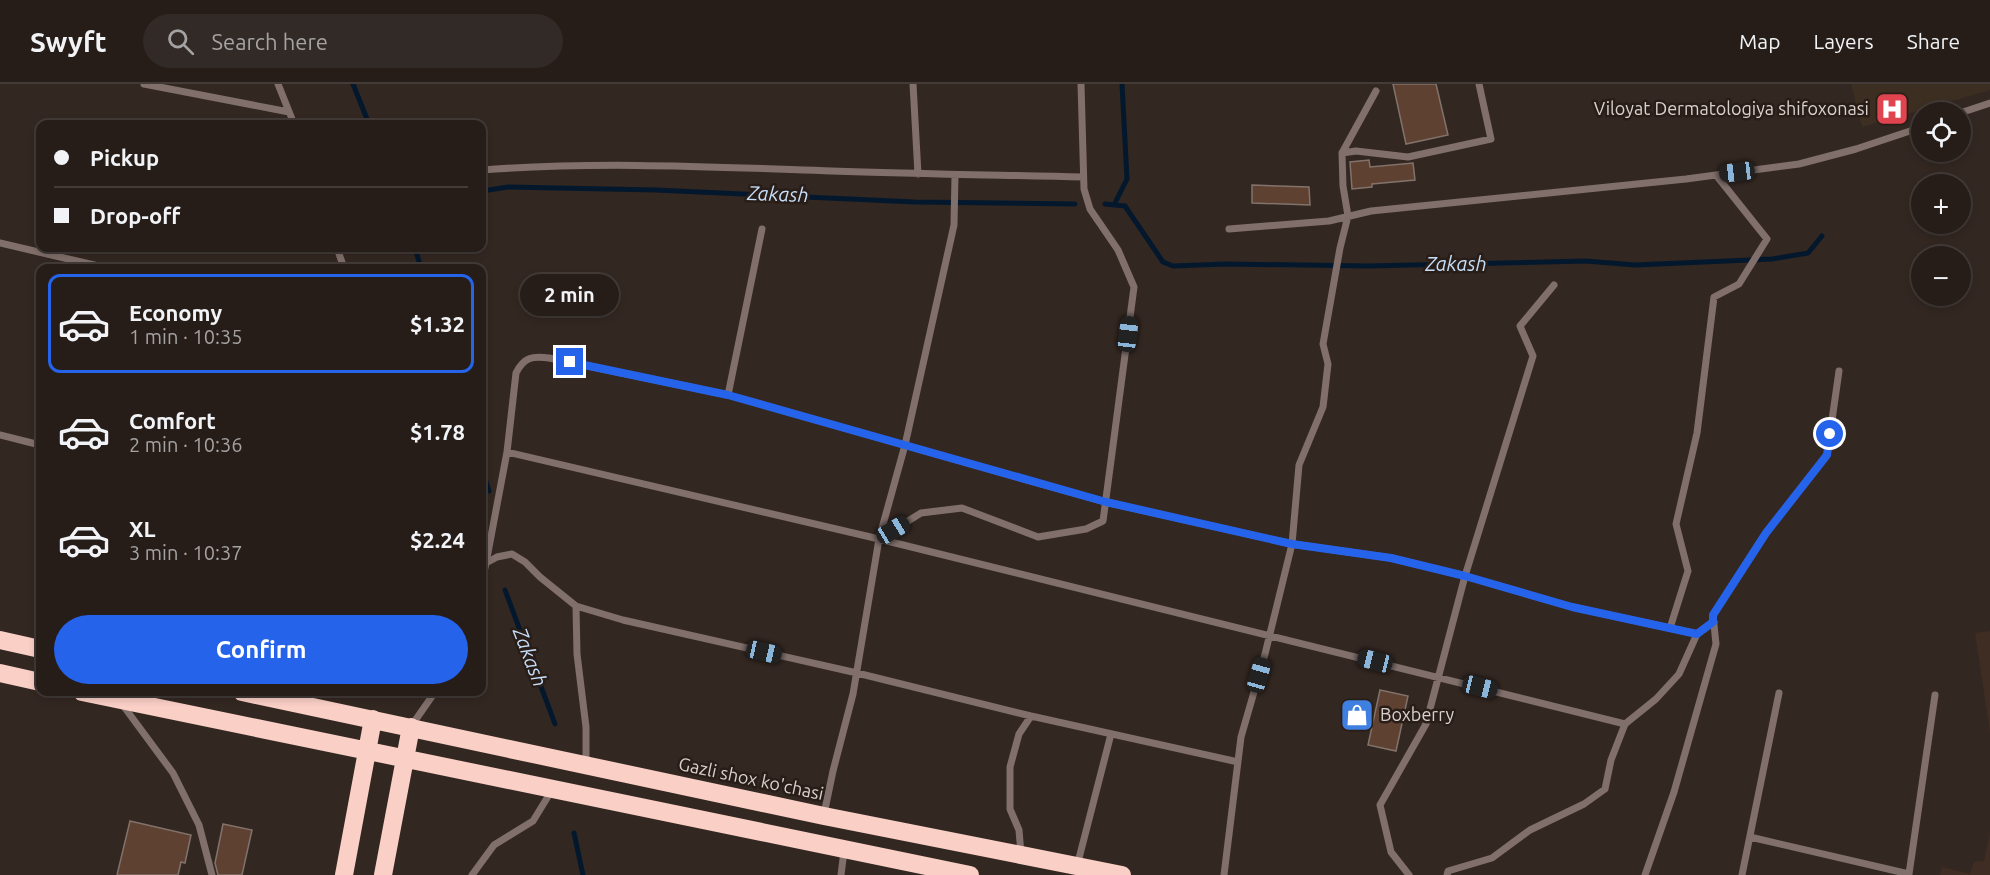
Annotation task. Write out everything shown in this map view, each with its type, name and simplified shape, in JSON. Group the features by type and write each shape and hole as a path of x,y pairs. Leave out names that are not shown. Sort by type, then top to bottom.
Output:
{"highway":[{"path":"0,640 36,648"},
{"path":"0,673 36,681"},
{"path":"100,696 970,875"},
{"name":"Gazli shox ko'chasi","path":"261,696 824,816 1122,875"},
{"path":"344,875 373,719"},
{"path":"383,875 411,727"}],"lane":[{"path":"144,84 289,112"},
{"path":"278,84 292,120"},
{"path":"912,84 918,174"},
{"path":"879,539 921,513 962,508 1038,537 1086,529 1103,521 1134,287 1118,250 1090,209 1083,177 1081,84"},
{"path":"1342,153 1356,151 1408,157 1491,139 1479,84"},
{"path":"1224,875 1241,737 1270,635 1292,544 1299,465 1323,406 1328,364 1323,344 1348,216 1343,186 1342,153 1376,91"},
{"path":"1971,109 1990,103"},
{"path":"1229,229 1329,221 1383,209 1716,175 1799,164 1856,149 1911,131"},
{"path":"486,170 537,166 703,166 1083,177"},
{"path":"824,816 858,673 879,539 905,445 954,225 955,175"},
{"path":"1670,628 1688,571 1676,524 1697,433 1714,297 1739,284 1767,239 1716,175"},
{"path":"728,395 762,229"},
{"path":"0,243 36,251"},
{"path":"39,252 90,264"},
{"path":"1409,875 1391,852 1380,805 1426,724 1465,576 1533,356 1520,326 1554,285"},
{"path":"486,563 507,452 516,373 522,361 534,356 728,395 1106,502 1292,544 1391,558 1465,576 1572,607 1697,634"},
{"path":"1645,875 1674,792 1716,644 1713,615 1766,533 1827,455 1839,372"},
{"path":"0,435 36,444"},
{"path":"507,452 879,539 1625,724"},
{"path":"486,563 497,557 512,554 525,562 576,606 623,620 858,673 1030,716 1238,762"},
{"path":"576,606 577,654 586,728 586,764"},
{"path":"1447,875 1448,872 1492,858 1530,830 1584,804 1605,789 1611,760 1625,724 1656,699 1679,674 1697,634 1713,622"},
{"path":"1742,875 1779,693"},
{"path":"1750,837 1909,874 1935,695"},
{"path":"411,727 432,696"},
{"path":"119,700 173,773 199,825 212,875"},
{"path":"1021,855 1019,830 1010,809 1010,767 1019,734 1030,716"},
{"path":"1077,866 1111,734"},
{"path":"472,875 494,845 533,822 553,788"},
{"path":"841,875 844,850"}],"shaded area":[{"name":"Viloyat Dermatologiya shifoxonasi","path":"1851,84 1990,84 1990,90 1948,102 1911,102 1911,113 1862,127"},
{"path":"1990,631 1990,732 1975,633"},
{"path":"1990,833 1990,875 1940,875 1942,867 1970,874 1974,862 1984,861"}],"building":[{"path":"1393,84 1436,84 1448,135 1406,144"},
{"path":"1369,160 1370,167 1413,163 1415,180 1372,184 1372,187 1352,189 1350,162"},
{"path":"1252,185 1309,187 1310,205 1252,203"},
{"path":"1380,690 1408,696 1396,751 1368,745"},
{"path":"130,821 191,835 185,863 181,862 178,875 117,875"},
{"path":"223,824 252,830 242,875 218,875 215,863"}],"waterway":[{"name":"Zakash","path":"353,84 367,120"},
{"name":"Zakash","path":"1114,205 1127,179 1122,84"},
{"name":"Zakash","path":"486,190 508,187 656,190 915,202 1075,204"},
{"name":"Zakash","path":"1105,204 1125,206 1163,262 1173,266 1226,264 1368,266 1586,261 1635,265 1772,259 1808,253 1822,236"},
{"name":"Zakash","path":"416,252 420,264"},
{"name":"Zakash","path":"486,482 489,491"},
{"name":"Zakash","path":"505,590 555,724"},
{"name":"Zakash","path":"574,833 583,875"}],"place":[{"name":"Viloyat Dermatologiya shifoxonasi","path":"1892,109"},
{"name":"Boxberry","path":"1357,715"}],"route":[{"path":"570,362 728,395 1106,502 1292,544 1391,558 1465,576 1572,607 1697,634 1713,622 1713,615 1766,533 1827,455 1830,434"}]}
